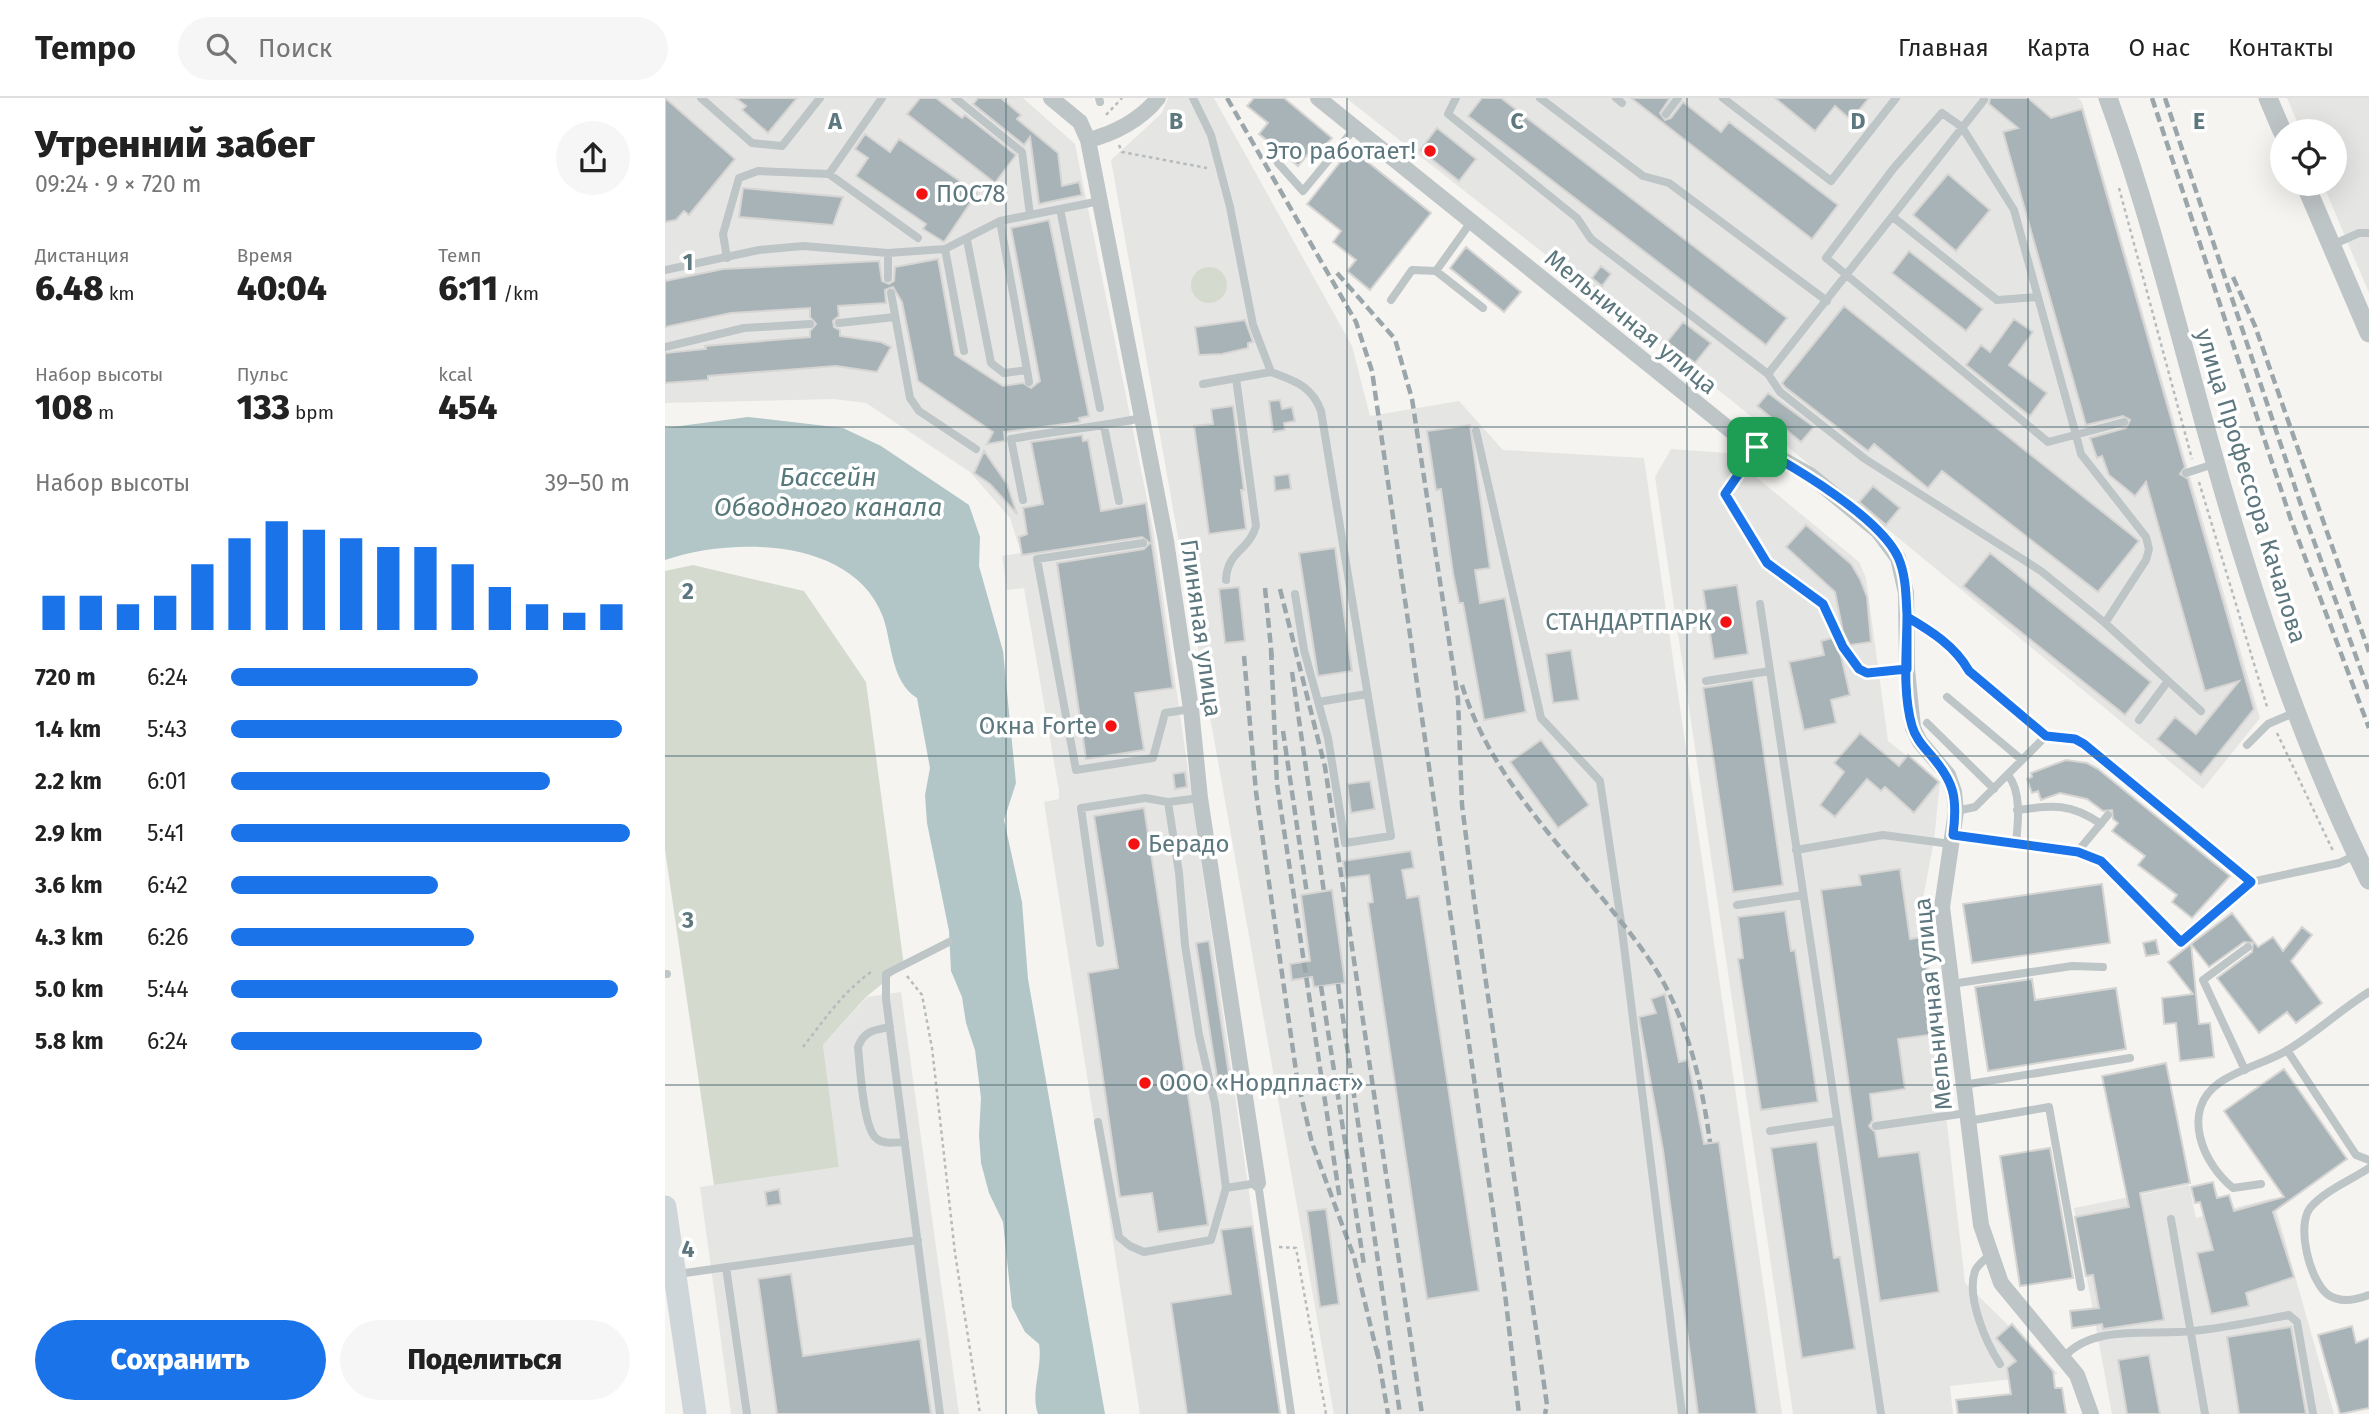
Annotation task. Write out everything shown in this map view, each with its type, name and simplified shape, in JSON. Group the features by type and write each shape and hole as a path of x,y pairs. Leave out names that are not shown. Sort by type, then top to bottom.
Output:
{"main road":[{"path":"665,1207 695,1414"}],"street":[{"name":"Глиняная улица","path":"1051,98 1080,122 1088,140 1166,541 1191,709 1200,798 1258,1184"},
{"path":"1088,140 1113,132 1144,113 1158,98"},
{"name":"Мельничная улица","path":"1318,98 1734,433 1810,475 1890,544 1904,574 1907,669 1913,728 1920,742 1948,775 1957,811 1942,907 1980,1225 2001,1283 2077,1375 2091,1414"},
{"name":"улица Профессора Качалова","path":"2108,98 2142,200 2216,463 2296,712 2369,880"},
{"path":"2268,98 2277,119"},
{"path":"2310,196 2365,312 2369,333"}],"lane":[{"path":"701,98 752,143 782,146 820,98"},
{"path":"829,174 882,98"},
{"path":"955,98 965,101 1022,152 1030,215"},
{"path":"1193,98 1211,135 1253,325 1271,372"},
{"path":"1456,98 1448,114 1577,218 1591,239 1768,374 1780,392 1865,458 2041,571 2105,623 2201,711"},
{"path":"1540,98 1643,176 1669,183 1827,301"},
{"path":"1666,114 1678,98"},
{"path":"1723,98 1831,181 1896,98"},
{"path":"1768,374 1984,100"},
{"path":"2105,623 2146,560 2149,549 2146,537 2081,454 2076,435 2014,210 1962,127 1942,113 1893,169 1826,258 2048,442 2076,435 2124,422"},
{"path":"1278,163 1303,191 1355,128"},
{"path":"727,258 723,234 739,178 758,172 829,174 918,238"},
{"path":"665,270 759,250 803,246 888,253 945,249 1000,221 1100,201"},
{"path":"1060,209 1100,408"},
{"path":"1893,217 1997,300 2038,297"},
{"path":"1000,221 1029,382"},
{"path":"1436,271 1471,222"},
{"path":"2332,245 2359,233 2369,233"},
{"path":"967,240 991,363 1004,373 1027,370"},
{"path":"945,249 964,351"},
{"path":"888,253 888,278"},
{"path":"1391,300 1412,270 1436,271 1483,308"},
{"path":"891,293 910,398 919,411 976,449"},
{"path":"839,323 895,317"},
{"path":"665,347 744,328 810,324"},
{"path":"1203,384 1271,372 1307,387 1316,397 1321,411 1391,836 1345,843 1328,738 1304,650 1295,593"},
{"path":"1226,580 1231,557 1253,536 1256,526 1236,378"},
{"path":"1023,500 1011,439 1078,426 1104,426 1142,418"},
{"path":"1104,426 1119,501"},
{"path":"1476,431 1541,718 1600,781 1621,922 1682,1414"},
{"path":"1757,447 1725,494 1767,563 1823,604 1843,647 1859,669 1867,673 1907,669"},
{"path":"2186,473 2216,463"},
{"path":"1143,543 1037,559 1076,770 1153,758 1165,713 1191,709"},
{"path":"1760,604 1881,1414"},
{"path":"1706,681 1770,671"},
{"path":"1969,671 2046,736 2075,739 2084,744 2251,882"},
{"path":"2139,720 2168,681"},
{"path":"1318,702 1367,694"},
{"path":"1947,697 2022,760"},
{"path":"2247,745 2268,724 2296,712"},
{"path":"1927,723 1994,789"},
{"path":"1957,811 1975,807 2046,736"},
{"path":"2008,775 2014,784 2017,810 2016,843"},
{"path":"2127,793 2134,785"},
{"path":"1100,943 1081,808 1145,798 1168,802 1200,798"},
{"path":"1098,1122 1119,1237 1130,1247 1144,1252 1211,1240 1227,1188 1215,1104 1199,1035 1189,970 1168,802"},
{"path":"2017,810 2062,807 2081,810 2101,824"},
{"path":"2078,852 2108,815"},
{"path":"1796,850 1883,835 2016,843 2078,852 2101,861 2181,942 2251,882 2339,863 2356,854"},
{"path":"1737,905 1803,895"},
{"path":"940,1414 890,1027 886,974 949,942"},
{"path":"2245,1070 2203,980 2248,947"},
{"path":"1951,984 2072,966 2103,967"},
{"path":"2261,1184 2232,1188 2198,1140 2203,1102 2209,1091 2220,1082 2287,1050 2369,992"},
{"path":"890,1027 870,1030 862,1036 858,1047 868,1128 877,1139 889,1143 905,1142"},
{"path":"2287,1050 2355,1155 2369,1160"},
{"path":"1963,1085 2130,1058"},
{"path":"1877,1126 2049,1107 2081,1287"},
{"path":"1770,1131 1837,1121"},
{"path":"2369,1168 2310,1209 2303,1223 2303,1239 2318,1282 2327,1294 2340,1300 2355,1301 2369,1296"},
{"path":"1227,1188 1258,1184 1291,1414"},
{"path":"2171,1219 2205,1414"},
{"path":"675,1274 918,1240"},
{"path":"1989,1255 1975,1269 1973,1283 1986,1343 2000,1364"},
{"path":"726,1267 747,1414"},
{"path":"2064,1357 2081,1343 2122,1334 2191,1332 2293,1317 2297,1322 2313,1414"}],"path":[{"path":"1106,115 1122,98"},
{"path":"1113,132 1122,152 1221,171"},
{"path":"1907,617 1935,633 1961,658 1969,671"},
{"path":"803,1047 860,979 877,968 895,970 909,977 922,995 932,1048 955,1254 980,1414"},
{"path":"1268,1247 1296,1248 1326,1414"}],"shaded area":[{"path":"665,98 1023,98 1075,144 1154,534 1281,1414 1140,1414 1044,802 1059,799 1059,791 1024,588 1007,590 1002,556 1021,553 1010,518 970,472 866,403 834,399 665,403"},
{"path":"1168,98 1214,98 1352,346 1370,416 1459,401 1503,450 1644,458 1782,1414 1334,1414 1111,160 1162,113"},
{"path":"1346,98 2078,98 2082,102 2260,718 2203,789 1731,400"},
{"path":"2287,98 2369,98 2369,293 2328,196 2347,196 2347,119 2296,119"},
{"path":"1209,267 1222,272 1227,285 1222,298 1209,303 1196,298 1191,285 1196,272"},
{"path":"1671,449 1727,453 1859,562 1866,578 1888,741 1940,782 1934,841 1922,903 1965,1283 2058,1374 1950,1386 1953,1414 1793,1414 1655,477"},
{"path":"693,565 804,591 866,682 904,966 866,997 823,1045 839,1167 714,1185 665,850 665,571"},
{"path":"901,992 959,1414 731,1414 700,1187 839,1167 823,1045 867,997"},
{"path":"2189,1185 2196,1218 2273,1198 2334,1414 2112,1414 2074,1208"}],"water":[{"name":"Бассейн Обводного канала","path":"748,417 843,428 881,446 969,505 980,537 979,566 1003,651 1016,783 1004,820 1022,902 1028,979 1105,1414 1038,1414 1035,1397 1039,1344 1025,1332 1012,1307 1003,1222 989,1193 981,1163 981,1098 975,1050 966,1023 962,997 951,971 949,931 927,823 925,795 930,768 917,698 908,691 897,672 883,617 868,591 846,571 819,558 788,550 756,547 723,548 665,560 665,428"}],"building":[{"path":"665,98 735,159 689,215 684,211 676,220 665,222"},
{"path":"736,98 797,98 768,133 742,110 746,106"},
{"path":"920,98 936,98 962,118 965,115 1016,155 995,183 907,114"},
{"path":"978,98 1001,98 1021,115 1017,119 1058,153 1062,186 1079,182 1082,195 1039,204 1030,137 1024,145 973,104"},
{"path":"1254,98 1284,98 1332,138 1313,160 1307,155 1298,166 1259,134 1268,123 1247,106"},
{"path":"1482,98 1501,98 1787,318 1766,345 1468,116"},
{"path":"1631,98 1670,98 1660,113 1665,120 1671,118 1683,102 1721,132 1729,122 1838,205 1812,239"},
{"path":"1775,98 1869,98 1851,120 1835,106 1815,131"},
{"path":"1990,98 2028,98 2051,118 2082,109 2185,467 2180,474 2188,479 2254,709 2201,775 2157,739 2175,717 2196,734 2239,681 2205,691 2146,482 2135,496 2109,475 2102,456 2097,458 2090,438 2126,428 2130,420 2123,416 2086,425 2003,132 2018,128 1989,104"},
{"path":"1437,128 1476,159 1459,181 1420,150"},
{"path":"865,134 890,152 899,139 977,193 944,242 923,229 926,224 856,176 868,158 855,149"},
{"path":"1349,151 1354,151 1431,213 1370,290 1347,271 1356,260 1333,242 1341,231 1307,204"},
{"path":"1948,174 1990,210 1956,251 1913,215"},
{"path":"743,188 843,197 833,225 739,217"},
{"path":"1049,220 1089,416 1079,418 1080,422 1004,432 1005,441 987,444 993,432 918,381 902,302 893,287 885,290 886,303 838,306 839,316 833,321 834,327 840,330 840,336 881,342 891,347 877,372 836,366 708,376 708,380 665,383 665,353 706,349 705,346 810,337 810,331 816,324 810,317 810,308 731,313 665,327 665,281 723,269 879,261 882,281 889,284 894,281 895,267 938,259 955,355 1003,386 1023,383 1031,388 1040,381 1011,228"},
{"path":"1466,247 1521,292 1504,312 1450,268"},
{"path":"1909,251 1983,309 1966,331 1892,273"},
{"path":"1601,266 1611,274 1602,286 1592,278"},
{"path":"1844,306 2139,541 2098,592 1942,471 1928,488 1874,444 1868,451 1785,387 1782,383"},
{"path":"2014,319 2033,332 2009,365 2047,393 2030,416 1966,365 1981,345 1990,352"},
{"path":"1245,320 1253,342 1248,343 1248,348 1222,354 1199,355 1195,327"},
{"path":"1683,322 1711,343 1695,363 1667,342"},
{"path":"1768,393 1814,427 1801,442 1757,406"},
{"path":"1280,400 1282,409 1292,407 1295,421 1284,423 1285,430 1273,432 1269,401"},
{"path":"1233,406 1244,490 1241,490 1246,529 1209,534 1194,426 1213,424 1211,409"},
{"path":"1470,425 1490,568 1475,570 1480,603 1505,598 1526,712 1484,720 1463,603 1459,603 1453,573 1441,489 1436,490 1427,431"},
{"path":"1082,435 1083,441 1088,440 1101,511 1146,503 1173,688 1135,693 1144,750 1086,759 1057,563 1144,549 1150,543 1142,537 1022,555 1019,537 1027,534 1023,508 1043,504 1031,442"},
{"path":"984,451 1007,484 1017,514 990,484 974,473"},
{"path":"1289,474 1291,489 1275,491 1274,476"},
{"path":"1873,486 1900,508 1886,525 1859,502"},
{"path":"1806,525 1851,564 1860,579 1867,597 1871,642 1850,645 1843,632 1835,592 1786,547"},
{"path":"1335,548 1352,671 1318,676 1299,553"},
{"path":"1990,553 2151,682 2125,715 1963,586"},
{"name":"СТАНДАРТПАРК","path":"1737,585 1748,654 1714,659 1703,590"},
{"path":"1239,587 1245,641 1225,643 1219,589"},
{"path":"1832,638 1841,656 1850,695 1831,700 1836,723 1804,730 1789,662 1824,655 1821,641"},
{"path":"1571,650 1579,700 1553,703 1546,654"},
{"path":"1753,680 1783,885 1733,892 1703,688"},
{"path":"1860,733 1899,766 1908,755 1939,782 1914,813 1885,787 1881,791 1867,779 1835,817 1820,805 1844,772 1834,763"},
{"path":"1541,740 1589,805 1558,828 1510,762"},
{"path":"2066,760 2087,763 2098,769 2230,876 2192,918 2172,902 2177,895 2138,865 2145,856 2112,831 2118,823 2113,819 2112,810 2103,811 2087,799 2060,793 2041,800 2038,791 2032,793 2027,779 2032,777 2031,773"},
{"path":"1185,772 1187,787 1175,789 1173,774"},
{"path":"1370,781 1375,809 1351,813 1347,784"},
{"name":"ООО «Нордпласт»","path":"1144,808 1208,1225 1158,1232 1152,1193 1120,1197 1088,973 1118,968 1094,816"},
{"path":"1411,851 1414,868 1402,870 1407,898 1419,896 1479,1291 1427,1299 1368,903 1373,902 1369,875 1345,878 1343,861"},
{"path":"1900,869 1910,939 1922,937 1936,1034 1898,1039 1905,1089 1870,1094 1873,1120 1869,1126 1875,1132 1879,1157 1919,1152 1939,1292 1880,1301 1821,890 1861,885 1859,875"},
{"path":"2102,884 2110,943 1972,963 1963,904"},
{"path":"1332,890 1345,983 1314,987 1312,977 1292,980 1290,964 1310,961 1301,895"},
{"path":"1785,911 1791,951 1795,950 1818,1102 1761,1110 1738,959 1743,958 1738,917"},
{"path":"2232,913 2258,947 2273,937 2283,951 2302,927 2312,935 2291,961 2322,1003 2296,1023 2287,1012 2259,1033 2217,978 2252,952 2253,943 2244,942 2209,967 2191,944"},
{"path":"2156,940 2159,954 2146,956 2143,943"},
{"path":"1209,941 1231,1089 1219,1090 1196,943"},
{"path":"2191,944 2199,1024 2210,1023 2214,1057 2180,1061 2176,1023 2164,1024 2162,998 2193,994 2168,962"},
{"path":"2032,979 2035,1000 2116,988 2126,1049 1988,1071 1975,987"},
{"path":"1665,994 1679,1062 1688,1060 1704,1144 1719,1142 1757,1414 1698,1414 1663,1150 1639,1017 1656,1013 1651,999"},
{"path":"2166,1063 2190,1183 2140,1193 2164,1320 2103,1329 2102,1324 2072,1328 2070,1311 2099,1308 2093,1275 2086,1276 2075,1217 2129,1207 2102,1076"},
{"path":"2284,1069 2347,1159 2273,1212 2294,1277 2246,1293 2249,1306 2211,1314 2197,1253 2213,1250 2200,1202 2195,1203 2191,1187 2213,1182 2217,1198 2229,1195 2234,1211 2284,1197 2224,1111"},
{"path":"1817,1142 1834,1258 1840,1257 1855,1349 1802,1358 1771,1148"},
{"path":"2050,1148 2073,1278 2020,1286 2000,1156"},
{"path":"779,1189 781,1204 767,1206 765,1192"},
{"path":"1326,1209 1339,1304 1320,1307 1307,1211"},
{"path":"1252,1226 1280,1414 1187,1414 1171,1303 1231,1294 1221,1230"},
{"path":"791,1274 803,1356 920,1339 931,1414 777,1414 758,1279"},
{"path":"2012,1324 2053,1371 2055,1388 2062,1388 2066,1414 1958,1414 1956,1400 2011,1394 2007,1368 2016,1361 1996,1338"},
{"path":"2352,1326 2356,1343 2369,1338 2369,1408 2340,1414 2318,1335"},
{"path":"2291,1327 2306,1414 2239,1414 2227,1337"},
{"path":"2149,1355 2160,1414 2127,1414 2118,1360"}],"railway":[{"path":"1227,98 1356,322 1372,371 1505,1294 1519,1414"},
{"path":"2152,98 2291,520 2369,728"},
{"path":"2165,98 2304,514 2369,692"},
{"path":"1337,273 1395,339 1412,399 1458,699 1462,805 1547,1405 1545,1414"},
{"path":"2233,277 2255,326 2369,652"},
{"path":"1265,588 1272,658"},
{"path":"1280,589 1325,767 1422,1414"},
{"path":"1271,650 1277,784 1340,1200"},
{"path":"1244,656 1256,792 1297,1078 1312,1143 1354,1257 1378,1357"},
{"path":"1292,672 1324,892"},
{"path":"1462,685 1489,748 1508,778 1549,834 1630,933 1663,983 1690,1047 1710,1142"},
{"path":"1283,731 1307,894"},
{"path":"1338,984 1400,1414"},
{"path":"1321,986 1364,1265"},
{"path":"1377,1349 1388,1414"}],"place":[{"name":"Это работает!","path":"1430,151"},
{"name":"ПОС78","path":"922,194"},
{"name":"СТАНДАРТПАРК","path":"1726,622"},
{"name":"Окна Forte","path":"1111,726"},
{"name":"Берадо","path":"1134,844"},
{"name":"ООО «Нордпласт»","path":"1145,1083"}],"route":[{"path":"1757,447 1725,494 1767,563 1823,604 1843,647 1859,669 1867,673 1878,673 1907,669 1907,617 1935,633 1961,658 1969,671 2046,736 2075,739 2084,744 2251,882 2181,942 2101,861 2078,852 1953,835 1957,811 1948,775 1920,742 1909,711 1907,669 1906,593 1904,574 1898,558 1878,531 1810,475 1757,447"}]}
